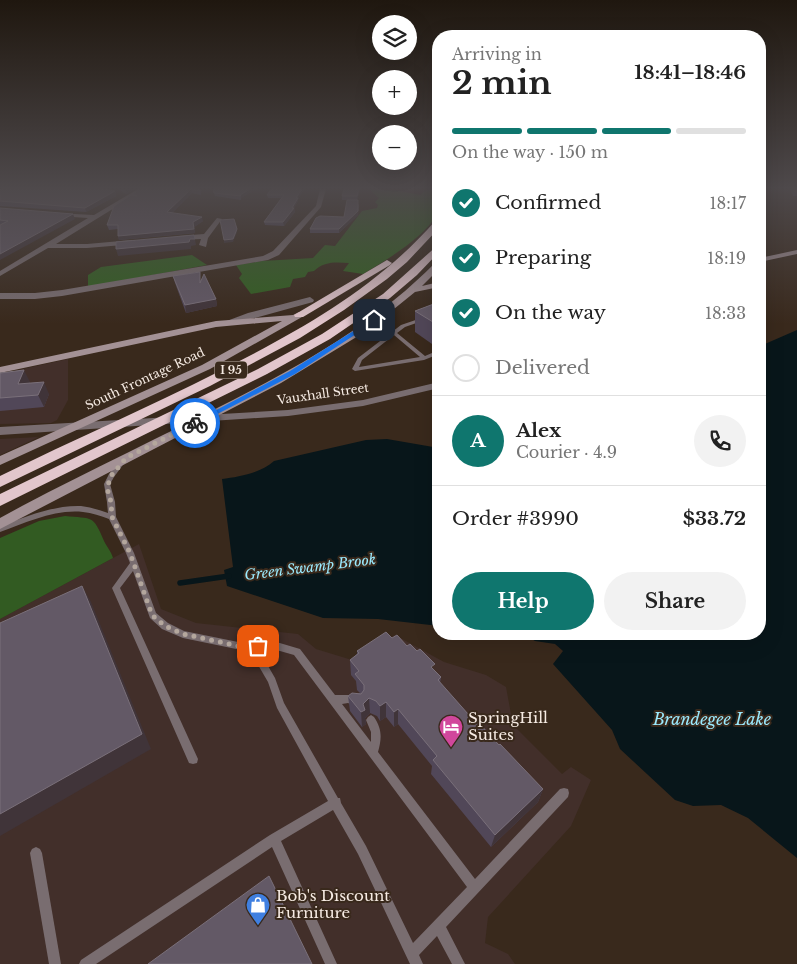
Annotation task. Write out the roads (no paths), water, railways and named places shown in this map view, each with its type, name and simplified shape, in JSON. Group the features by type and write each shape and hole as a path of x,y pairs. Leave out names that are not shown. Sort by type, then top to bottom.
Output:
{"highway":[{"name":"I 95","path":"0,482 221,375 294,336 371,286 398,264 428,234"},
{"path":"299,315 420,243"},
{"name":"I 95","path":"0,500 245,380 318,340 384,297 432,254"}],"main road":[{"path":"766,259 797,252"},
{"path":"0,524 292,372 360,330 409,293 432,271"},
{"path":"409,293 432,286"},
{"path":"0,370 229,322 299,315"},
{"name":"South Frontage Road","path":"0,461 191,374 253,342 299,315"},
{"path":"229,322 250,328 254,335 253,342"}],"street":[{"path":"0,274 68,234"},
{"path":"0,296 35,296 62,293 265,258 276,253 293,234"},
{"path":"169,239 206,236 203,246"},
{"path":"47,246 87,246 142,241"},
{"path":"0,261 19,263"},
{"path":"229,322 310,300"},
{"name":"Vauxhall Street","path":"0,431 236,418 325,409 389,398 432,387"}],"lane":[{"path":"432,316 403,326 360,360 355,369 424,358 432,355"},
{"path":"394,333 424,358"},
{"path":"126,458 114,471 107,484 112,517 134,564 148,606 157,620 183,634 243,647 274,645 297,652 475,888"},
{"path":"0,529 34,517 65,510 84,510 112,517"},
{"path":"134,564 116,588 193,759"},
{"path":"243,647 257,655 272,681 280,706 336,802 417,964"},
{"path":"333,700 349,699 359,704"},
{"path":"371,720 377,729 377,741 373,753"},
{"path":"412,953 564,793"},
{"path":"85,964 274,839 336,802"},
{"path":"274,839 331,964"},
{"path":"36,853 54,964"},
{"path":"439,926 459,964"}],"water":[{"name":"Brandegee Lake","path":"797,330 797,858 748,818 721,805 693,806 675,800 620,749 612,730 553,664 563,651 555,644 533,640 766,640 766,343"},
{"path":"387,439 432,447 432,625 378,619 323,618 227,586 224,570 233,567 222,479 242,476 263,469 274,461 366,440"}],"waterway":[{"name":"Green Swamp Brook","path":"180,583 229,576"}],"place":[{"name":"SpringHill Suites","path":"451,748"},
{"name":"Bob's Discount Furniture","path":"258,926"}]}
